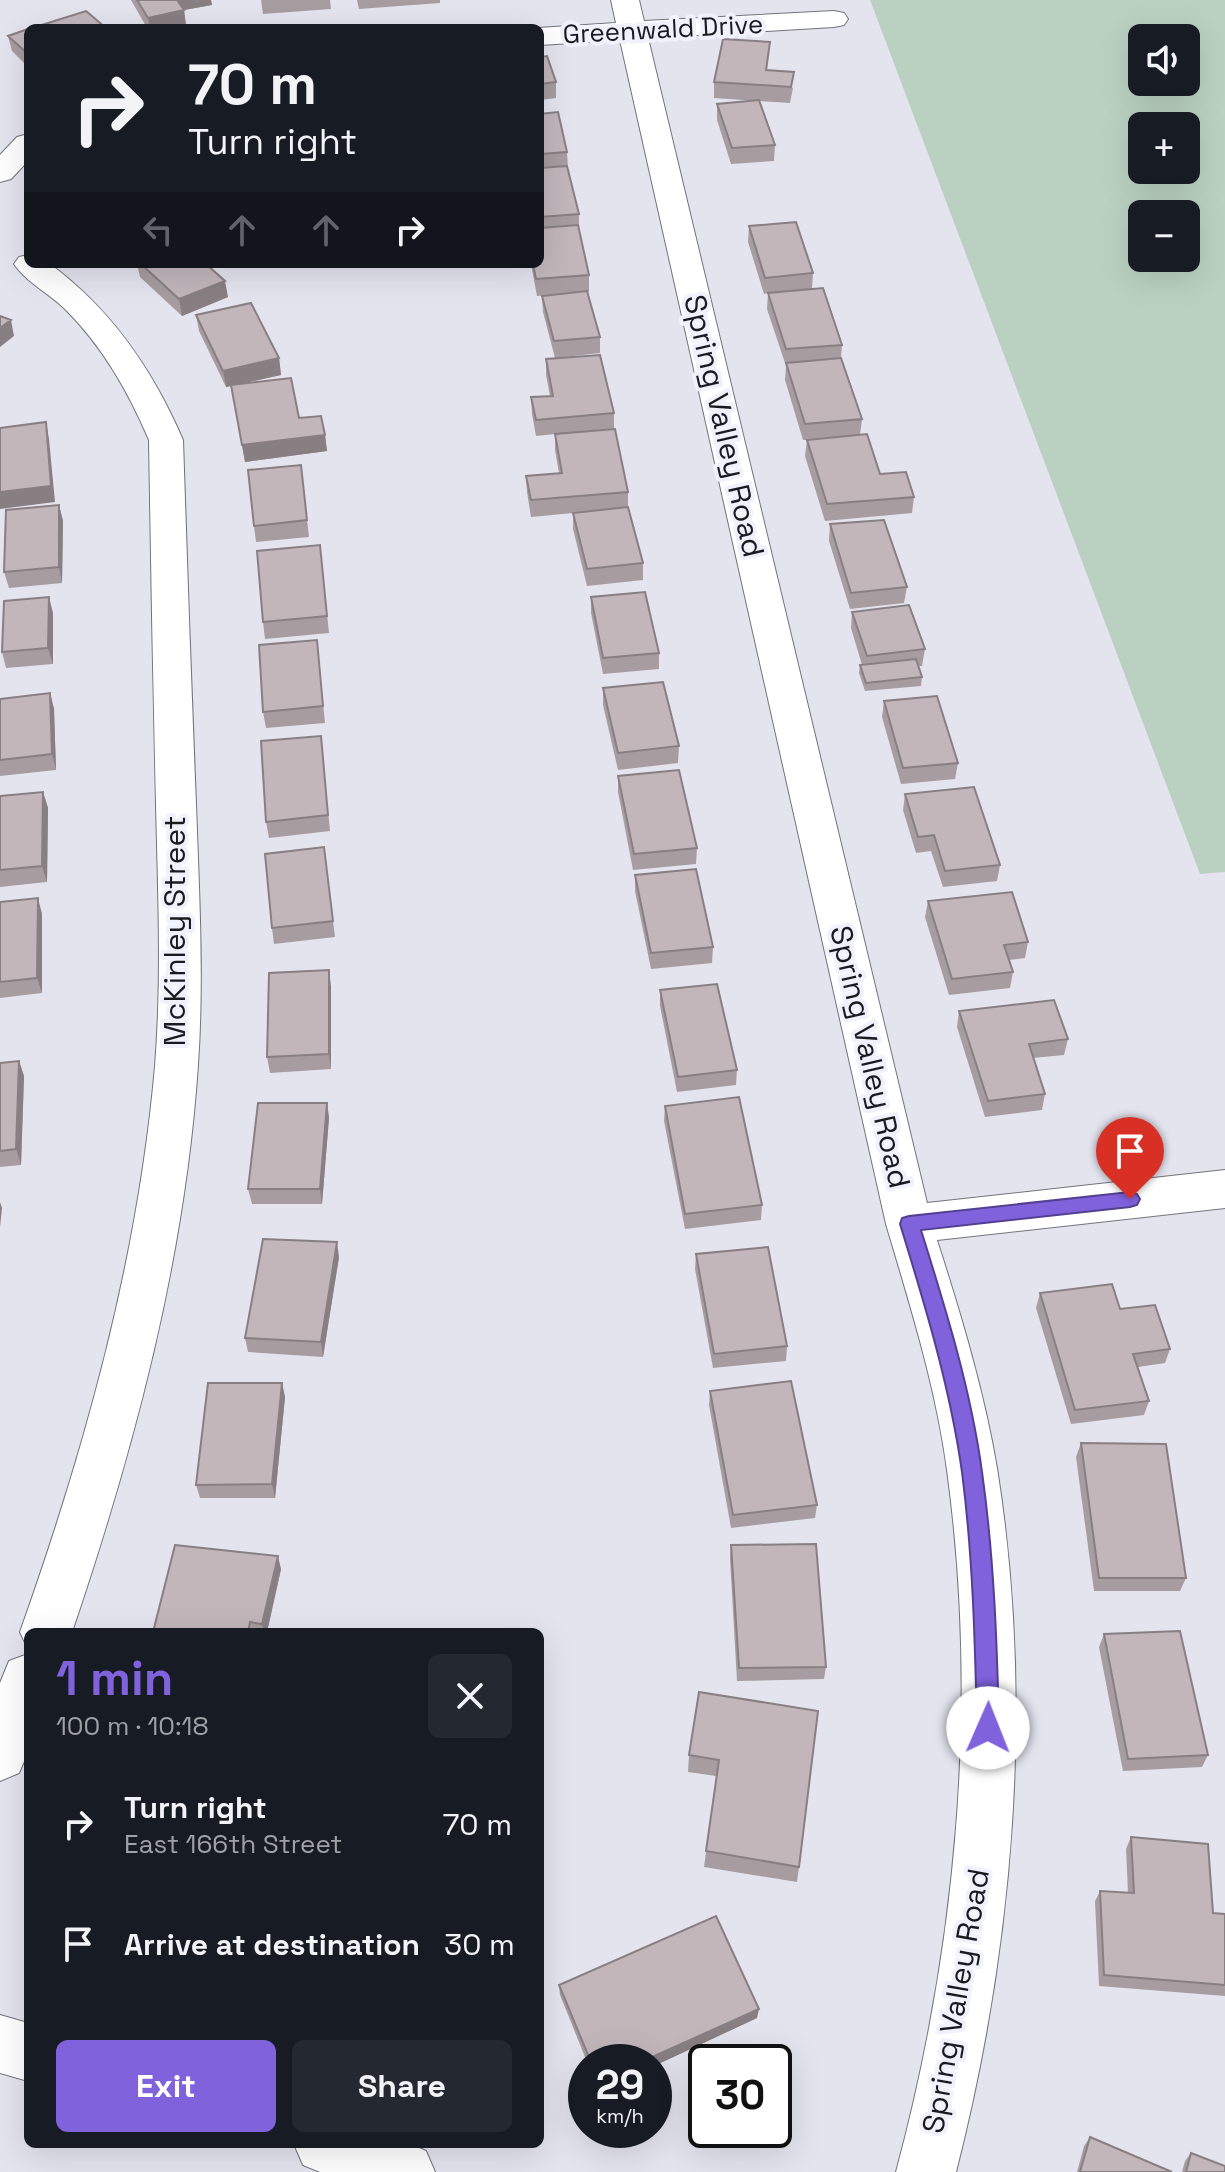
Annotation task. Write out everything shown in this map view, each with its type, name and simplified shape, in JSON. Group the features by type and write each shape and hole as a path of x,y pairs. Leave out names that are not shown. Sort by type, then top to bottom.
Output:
{"street":[{"name":"Greenwald Drive","path":"544,35 628,16 834,19"},
{"name":"Spring Valley Road","path":"628,16 909,1224 945,1341 972,1469 984,1579 989,1696 985,1821 965,1988 926,2172"},
{"path":"0,173 24,147"},
{"name":"McKinley Street","path":"33,268 93,318 125,357 150,400 166,440 181,986 169,1133 150,1254 110,1430 47,1628"},
{"path":"909,1224 1225,1189"},
{"path":"0,1755 24,1690"},
{"path":"0,2044 24,2051"},
{"path":"336,2148 405,2172"}],"green space":[{"path":"870,0 1225,0 1225,872 1200,874"}],"building":[{"path":"137,0 177,0 184,10 148,18"},
{"path":"86,11 101,24 45,24"},
{"path":"24,30 24,50 8,36"},
{"path":"723,39 770,42 766,70 794,72 791,87 714,82"},
{"path":"544,56 547,56 556,82 544,84"},
{"path":"759,100 775,145 732,148 717,104"},
{"path":"558,112 567,152 544,154 544,114"},
{"path":"567,166 579,214 544,217 544,168"},
{"path":"796,222 813,273 765,278 749,226"},
{"path":"578,225 589,275 536,279 534,268 544,268 544,228"},
{"path":"145,268 210,268 225,281 179,299"},
{"path":"823,288 842,345 786,349 768,293"},
{"path":"587,291 600,337 554,341 542,296"},
{"path":"251,303 279,358 223,371 196,315"},
{"path":"0,316 11,320 0,328"},
{"path":"600,355 614,413 536,420 531,397 553,396 546,359"},
{"path":"841,358 862,419 805,424 786,363"},
{"path":"291,378 299,418 321,416 325,435 242,445 231,385"},
{"path":"46,422 51,486 0,492 0,428"},
{"path":"615,429 628,492 531,500 526,476 562,473 555,434"},
{"path":"867,434 880,474 906,472 914,497 827,504 807,440"},
{"path":"301,465 307,520 254,526 248,470"},
{"path":"59,505 59,567 4,572 6,510"},
{"path":"628,507 643,563 587,569 573,513"},
{"path":"884,520 907,587 851,593 830,524"},
{"path":"320,545 327,616 263,622 257,551"},
{"path":"645,592 659,653 603,658 591,597"},
{"path":"49,597 48,648 2,652 4,601"},
{"path":"909,605 925,649 867,656 852,612"},
{"path":"317,640 323,706 263,712 259,645"},
{"path":"916,659 922,677 866,683 860,665"},
{"path":"663,682 679,746 618,753 603,688"},
{"path":"50,693 52,754 0,760 0,699"},
{"path":"937,696 958,763 903,768 884,701"},
{"path":"321,736 328,815 266,822 261,741"},
{"path":"679,770 697,848 634,854 618,776"},
{"path":"974,787 1000,865 945,871 934,835 918,837 905,794"},
{"path":"43,792 42,866 0,870 0,796"},
{"path":"324,847 333,921 272,928 265,854"},
{"path":"696,869 713,947 651,953 635,875"},
{"path":"1012,892 1028,942 1004,945 1013,972 952,979 928,901"},
{"path":"38,898 37,978 0,982 0,902"},
{"path":"329,970 329,1054 267,1057 269,973"},
{"path":"717,984 737,1070 678,1077 660,990"},
{"path":"1054,1000 1068,1039 1029,1044 1045,1094 988,1101 959,1011"},
{"path":"19,1061 16,1149 0,1151 0,1063"},
{"path":"739,1097 762,1205 685,1214 665,1106"},
{"path":"258,1103 327,1103 320,1189 248,1189"},
{"path":"263,1239 337,1242 321,1342 245,1338"},
{"path":"768,1247 787,1346 714,1354 696,1254"},
{"path":"1112,1284 1120,1309 1155,1305 1170,1349 1133,1354 1149,1401 1075,1410 1040,1293"},
{"path":"791,1381 817,1505 733,1515 710,1391"},
{"path":"208,1383 282,1383 272,1484 196,1485"},
{"path":"1081,1443 1166,1444 1186,1578 1099,1578"},
{"path":"816,1544 826,1667 739,1668 731,1545"},
{"path":"175,1545 278,1556 262,1624 250,1622 249,1628 154,1628"},
{"path":"1180,1631 1208,1755 1128,1759 1104,1634"},
{"path":"699,1692 818,1711 799,1867 706,1851 719,1760 689,1755"},
{"path":"1131,1837 1208,1844 1213,1913 1225,1914 1225,1985 1104,1975 1100,1891 1134,1893"},
{"path":"716,1916 759,2009 672,2048 672,2044 584,2044 559,1985"},
{"path":"1090,2137 1172,2172 1080,2172"},
{"path":"1191,2153 1225,2166 1225,2172 1186,2172"}],"route":[{"path":"988,1728 984,1579 972,1469 945,1341 909,1224 1130,1199"}]}
